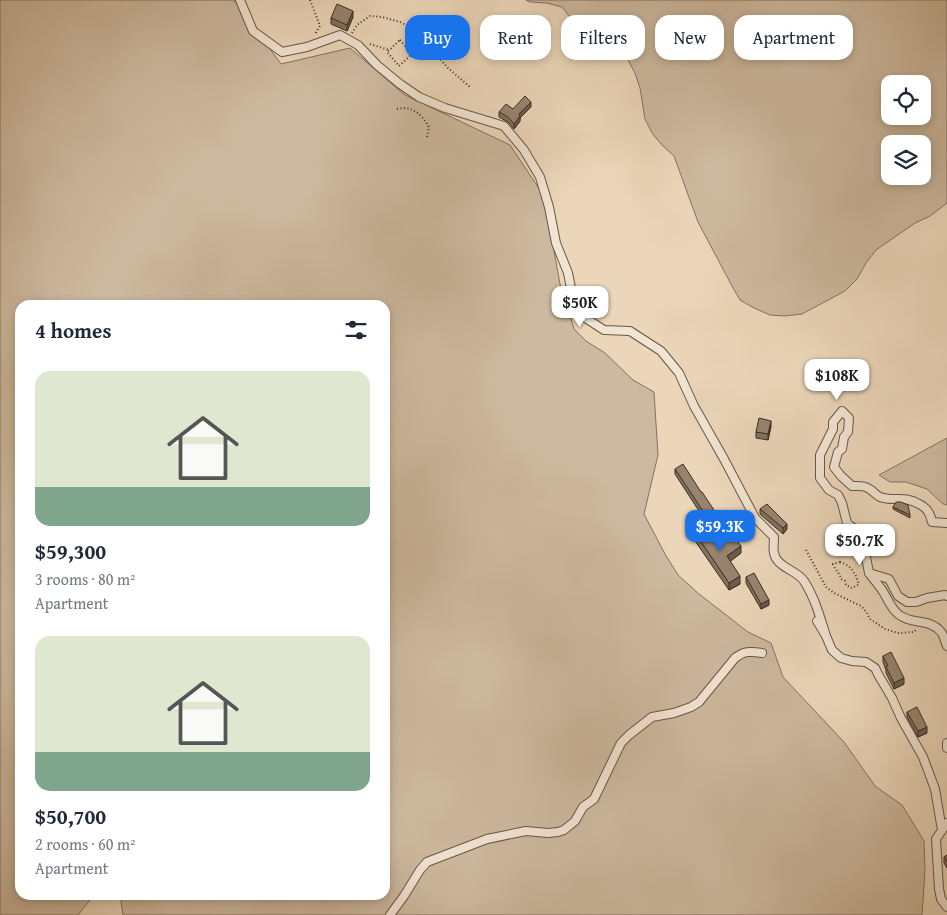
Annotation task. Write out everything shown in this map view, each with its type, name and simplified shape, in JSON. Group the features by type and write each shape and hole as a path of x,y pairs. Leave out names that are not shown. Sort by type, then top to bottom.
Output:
{"street":[{"path":"240,0 253,31 282,52 307,47 340,35 358,45 377,65 419,97 445,108 504,126 524,150 540,177 549,207 556,243 568,273 575,308 587,319 604,330 630,331 661,351 679,373 694,406 755,518 774,537 774,553 777,561 800,576 806,584 814,599 832,650 841,658 866,662 875,668 892,698 923,757 935,790 945,830 936,839 940,894 947,907"},
{"path":"947,523 932,522 931,516 925,507 914,501 877,496 871,489 862,486 852,486 841,476 834,467 838,452 842,449 844,437 848,432 849,418 842,411 833,422 833,429 820,455 820,478 829,490 838,496 842,503 847,523 863,536 861,551 866,557 869,572 890,605 905,619 914,622 927,622 941,631 947,646"},
{"path":"869,572 889,579 898,596 907,602 947,596"},
{"path":"817,621 826,636"},
{"path":"390,915 404,896 411,882 427,862 487,839 526,831 548,834 564,830 575,821 583,807 594,799 621,743 629,735 652,717 674,713 699,702 735,658 742,653 762,653"},
{"path":"947,743 947,748"}],"path":[{"path":"307,47 320,26 310,0"},
{"path":"348,40 358,25 370,16 400,22 412,28 448,68 470,87"},
{"path":"400,40 412,54 399,66 387,52 390,50 400,40"},
{"path":"358,45 362,43 372,44 390,50"},
{"path":"397,109 409,108 421,116 429,127 427,137"},
{"path":"806,550 826,586 834,593 861,606 868,613 870,619 885,629 898,633 914,632 927,622"},
{"path":"844,563 854,570 859,584 852,588 846,585 845,580 840,579 840,574 833,564 844,563"}],"shaded area":[{"path":"0,0 234,0 281,64 350,48 405,95 510,145 542,193 560,284 574,329 586,341 605,353 633,380 654,392 658,455 644,514 665,554 678,575 699,594 748,632 771,643 783,677 844,742 875,786 902,805 924,841 925,870 922,915 123,915 121,900 390,900 390,300 15,300 15,900 90,900 78,915 0,915"},
{"path":"526,0 947,0 947,203 876,250 857,279 845,291 802,314 770,315 754,308 740,300 698,222 674,156 652,133 645,119 640,88 628,60 645,60 645,15 568,15 562,7"},
{"path":"947,438 947,505 943,504 927,489 906,482 890,482 879,475"}],"building":[{"path":"337,4 353,11 347,25 331,18"},
{"path":"525,96 531,102 519,114 520,116 514,124 508,117 499,112 506,104 513,109"},
{"path":"759,418 771,421 768,434 756,432"},
{"path":"683,464 720,519 712,525 675,469"},
{"path":"896,502 908,505 910,515 893,507"},
{"path":"767,504 787,524 783,528 760,509"},
{"path":"703,525 715,544 731,533 741,546 727,556 740,576 729,583 693,530"},
{"path":"754,573 769,600 761,604 746,577"},
{"path":"891,652 904,678 894,683 883,656"},
{"path":"917,707 927,727 918,731 907,712"}]}
